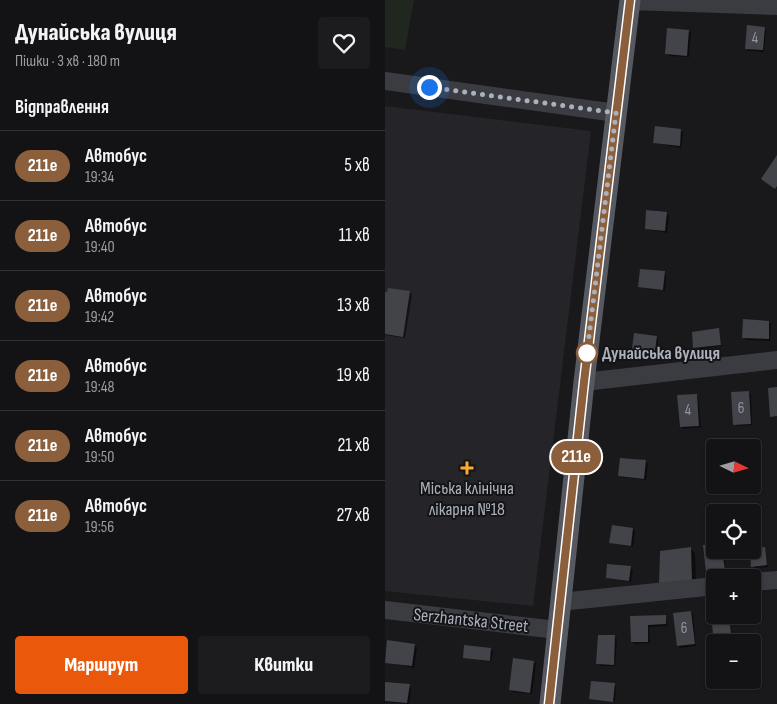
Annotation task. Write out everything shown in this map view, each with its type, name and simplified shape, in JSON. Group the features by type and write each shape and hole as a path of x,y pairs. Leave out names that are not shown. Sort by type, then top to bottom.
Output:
{"main road":[{"path":"549,704 584,382 630,0"}],"street":[{"path":"630,0 777,6"},
{"path":"385,82 616,113"},
{"path":"584,382 777,360"},
{"path":"761,581 777,580"},
{"path":"560,602 706,587"},
{"name":"Serzhantska Street","path":"385,610 557,630"}],"shaded area":[{"path":"385,0 414,0 405,50 385,47"},
{"name":"Міська клінічна лікарня №18","path":"385,106 591,131 533,606 385,591"}],"building":[{"path":"747,25 765,27 763,50 745,49"},
{"path":"667,28 689,30 687,56 665,54"},
{"path":"655,126 681,129 680,146 653,143"},
{"path":"777,155 777,186 775,189 761,179"},
{"path":"646,210 667,212 665,231 645,229"},
{"path":"640,269 665,271 663,290 638,287"},
{"path":"388,288 410,291 403,337 385,334 385,292 387,292"},
{"path":"743,319 769,321 769,339 742,338"},
{"path":"719,328 721,345 693,348 692,332"},
{"path":"634,333 657,336 655,352 632,349"},
{"path":"777,387 777,416 770,417 768,388"},
{"path":"749,391 751,424 733,425 731,392"},
{"path":"697,394 699,426 680,427 677,395"},
{"path":"620,458 646,460 644,479 618,476"},
{"path":"612,525 633,528 631,546 609,543"},
{"path":"703,545 706,545 706,559 723,559 725,569 706,569 706,572"},
{"path":"691,547 692,581 659,584 660,551"},
{"path":"765,547 767,565 751,567 751,559 761,559 761,548"},
{"path":"607,564 631,566 629,581 606,578"},
{"path":"691,611 695,644 677,646 673,613"},
{"path":"666,615 666,624 648,625 648,642 631,642 630,616"},
{"path":"712,624 730,624 731,633 713,634"},
{"path":"598,635 615,635 614,665 596,664"},
{"path":"387,640 415,644 412,666 385,663"},
{"path":"464,645 491,648 490,661 463,658"},
{"path":"513,658 534,661 530,693 509,690"},
{"path":"591,681 615,683 613,702 589,699"},
{"path":"385,682 410,684 407,703 385,701"}],"bus line":[{"name":"211е","path":"549,704 584,382 630,0"}],"place":[{"name":"Дунайська вулиця","path":"587,353"},
{"name":"Міська клінічна лікарня №18","path":"467,468"}],"route":[{"path":"429,87 616,113 587,353"}]}
